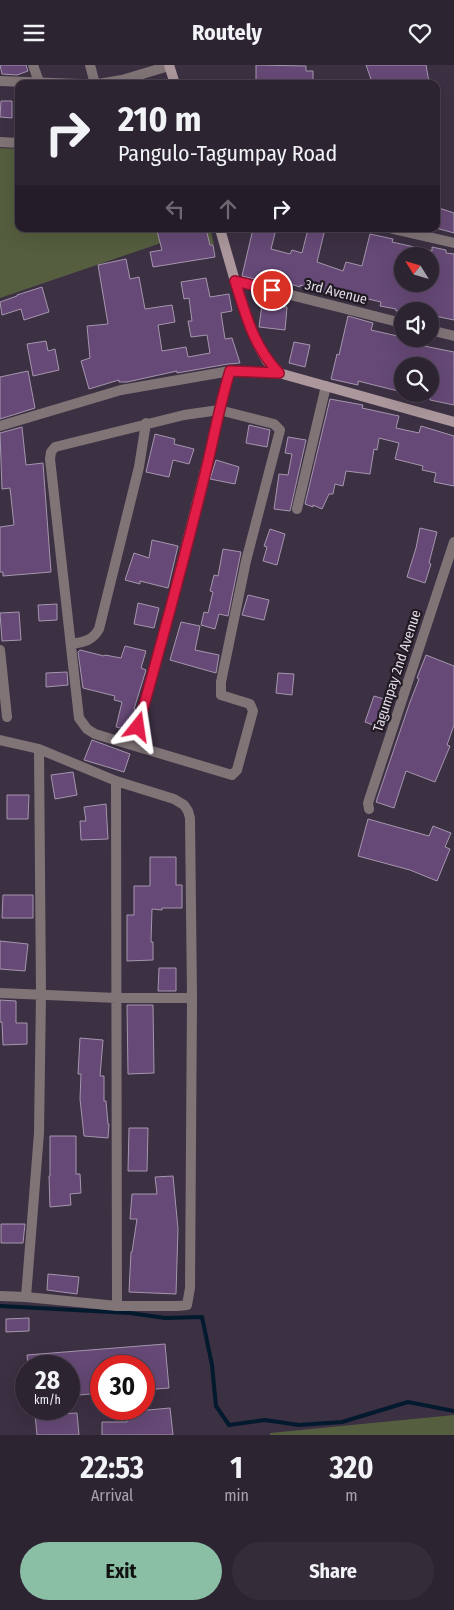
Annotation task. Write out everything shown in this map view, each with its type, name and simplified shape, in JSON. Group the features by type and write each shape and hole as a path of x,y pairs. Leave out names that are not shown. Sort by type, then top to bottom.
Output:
{"main road":[{"path":"169,65 174,80"},
{"path":"221,232 246,316 260,349 267,361 279,373 454,422"}],"street":[{"path":"33,65 38,80"},
{"path":"90,65 96,80"},
{"path":"117,80 169,65"},
{"path":"0,81 15,81"},
{"path":"0,143 15,143"},
{"path":"406,232 454,243"},
{"name":"3rd Avenue","path":"235,281 394,321"},
{"path":"439,332 454,336"},
{"path":"134,745 230,371"},
{"path":"0,426 120,390 230,371 279,373"},
{"path":"296,509 326,386"},
{"path":"219,410 274,424 280,430 246,561 221,682 221,695 250,704 253,711 237,770 234,774 95,734 82,724 79,718 50,455 56,447 146,423 219,410"},
{"path":"71,644 89,641 95,637 99,629 139,467 146,423"},
{"name":"Tagumpay 2nd Avenue","path":"369,809 368,803 454,542"},
{"path":"0,650 7,717"},
{"path":"0,740 39,749 116,781 174,799 184,805 190,819 192,998 189,1299 187,1305 117,1307 0,1296"},
{"path":"26,1297 39,1133 41,994 39,749"},
{"path":"116,781 117,1307"},
{"path":"0,993 117,998 192,998"}],"green space":[{"path":"0,148 15,149 15,232 211,232 214,244 177,250 164,242 0,298"},
{"path":"454,1415 454,1435 270,1435 270,1433"}],"building":[{"path":"0,65 26,65 28,71 17,75 2,74"},
{"path":"256,65 306,66 306,71 313,71 313,80 256,80"},
{"path":"366,65 426,65 429,80 371,80"},
{"path":"1,101 12,101 12,118 0,117"},
{"path":"440,208 454,213 454,233 440,229"},
{"path":"157,232 207,232 210,245 213,245 215,257 153,267 150,252 162,250"},
{"path":"252,232 275,232 271,249 290,254 292,250 302,253 307,232 324,232 317,262 343,271 346,262 362,266 370,234 393,239 392,242 414,247 394,247 394,293 439,293 439,248 446,250 446,253 454,254 454,320 439,317 439,302 394,302 394,309 380,306 381,302 347,294 346,299 274,279 273,283 242,276"},
{"path":"126,259 130,279 139,277 145,309 172,305 175,322 158,325 162,351 186,347 188,357 210,353 207,335 191,337 188,321 192,321 189,298 184,299 181,282 206,278 210,297 229,294 232,311 221,313 225,339 232,338 240,363 177,373 177,371 127,382 119,382 119,380 89,389 81,361 90,358 87,326 108,324 98,265"},
{"path":"42,287 49,312 24,320 21,309 2,315 0,302"},
{"path":"262,304 287,307 285,330 259,327"},
{"path":"348,316 373,323 371,330 394,335 394,347 429,347 454,352 454,405 439,402 439,357 394,357 394,390 358,381 358,385 331,379 337,354 339,355"},
{"path":"46,341 48,351 55,349 59,370 33,376 27,344"},
{"path":"294,342 310,345 305,367 289,363"},
{"path":"28,371 35,408 0,419 0,377"},
{"path":"330,399 363,405 362,408 399,416 396,428 419,433 421,426 454,436 454,486 434,482 436,473 422,470 423,466 395,459 399,443 379,438 377,450 374,449 370,474 346,471 343,486 335,484 333,494 329,494 322,509 305,504"},
{"path":"249,425 270,430 267,447 246,443"},
{"path":"22,427 26,465 43,463 51,572 3,576 3,572 0,572 0,527 14,525 10,488 2,489 0,433"},
{"path":"155,434 175,439 174,444 194,449 189,464 173,460 169,477 146,472"},
{"path":"288,437 306,440 290,511 274,509 279,474 288,475 292,454 285,453"},
{"path":"216,460 239,467 235,484 210,479"},
{"path":"420,528 437,532 425,583 407,577"},
{"path":"270,529 285,534 277,565 263,561 267,547 264,546"},
{"path":"152,540 178,546 168,588 140,581 140,584 125,580 134,553 149,558"},
{"path":"223,549 241,552 228,616 219,614 215,629 201,625 204,612 208,613 213,592 210,591 214,575 218,576"},
{"path":"248,595 269,600 264,620 242,615"},
{"path":"138,603 159,608 154,628 134,624"},
{"path":"57,604 57,620 39,621 38,605"},
{"path":"19,612 21,640 2,641 0,613"},
{"path":"181,622 200,626 195,650 219,655 216,673 170,660"},
{"path":"125,646 146,651 141,668 146,670 134,709 130,730 116,727 122,702 114,700 115,696 83,688 78,652 80,650 121,658"},
{"path":"426,655 454,666 454,725 447,745 450,746 435,782 406,771 394,808 376,802"},
{"path":"67,672 68,685 46,687 46,673"},
{"path":"278,673 294,674 292,695 276,693"},
{"path":"374,696 391,701 381,728 365,722"},
{"path":"92,740 130,754 124,772 84,760"},
{"path":"73,772 77,795 55,799 51,775"},
{"path":"7,795 29,795 28,819 7,819"},
{"path":"106,804 108,839 81,840 80,821 86,821 84,807"},
{"path":"368,819 429,836 433,826 451,833 445,847 450,849 437,881 410,870 358,856"},
{"path":"150,857 176,857 176,885 182,885 182,908 152,909 151,942 153,942 153,960 127,961 127,915 134,915 134,886 150,886"},
{"path":"3,895 33,895 33,918 2,918"},
{"path":"0,941 28,944 25,971 0,969"},
{"path":"159,968 176,968 176,991 158,991"},
{"path":"0,1000 16,1001 16,1023 27,1023 27,1044 3,1045"},
{"path":"127,1005 153,1005 154,1073 128,1074"},
{"path":"80,1038 103,1040 100,1076 104,1076 104,1101 106,1101 109,1124 108,1138 84,1136 80,1099 81,1074 78,1074"},
{"path":"129,1128 148,1128 147,1171 128,1171"},
{"path":"50,1136 76,1136 76,1174 80,1174 81,1193 70,1194 71,1205 50,1207"},
{"path":"173,1176 178,1229 176,1294 129,1292 131,1252 137,1219 130,1219 132,1194 157,1194 155,1177"},
{"path":"1,1224 25,1224 23,1243 1,1243"},
{"path":"48,1274 79,1277 77,1294 47,1290"},
{"path":"29,1318 29,1331 6,1332 6,1319"},
{"path":"165,1344 169,1388 155,1389 155,1355 90,1355 90,1394 80,1395 80,1355 27,1355"},
{"path":"170,1408 173,1435 102,1435 102,1422 155,1420 155,1409"},
{"path":"36,1420 78,1420 79,1435 37,1435"}],"waterway":[{"path":"0,1306 130,1313 165,1318 202,1317 212,1365 216,1406 229,1425 265,1420 299,1425 342,1422 408,1402 454,1411"}],"route":[{"path":"138,727 178,581 206,470 222,396 230,371 279,373 267,361 260,349 246,316 235,281 272,290"}]}
